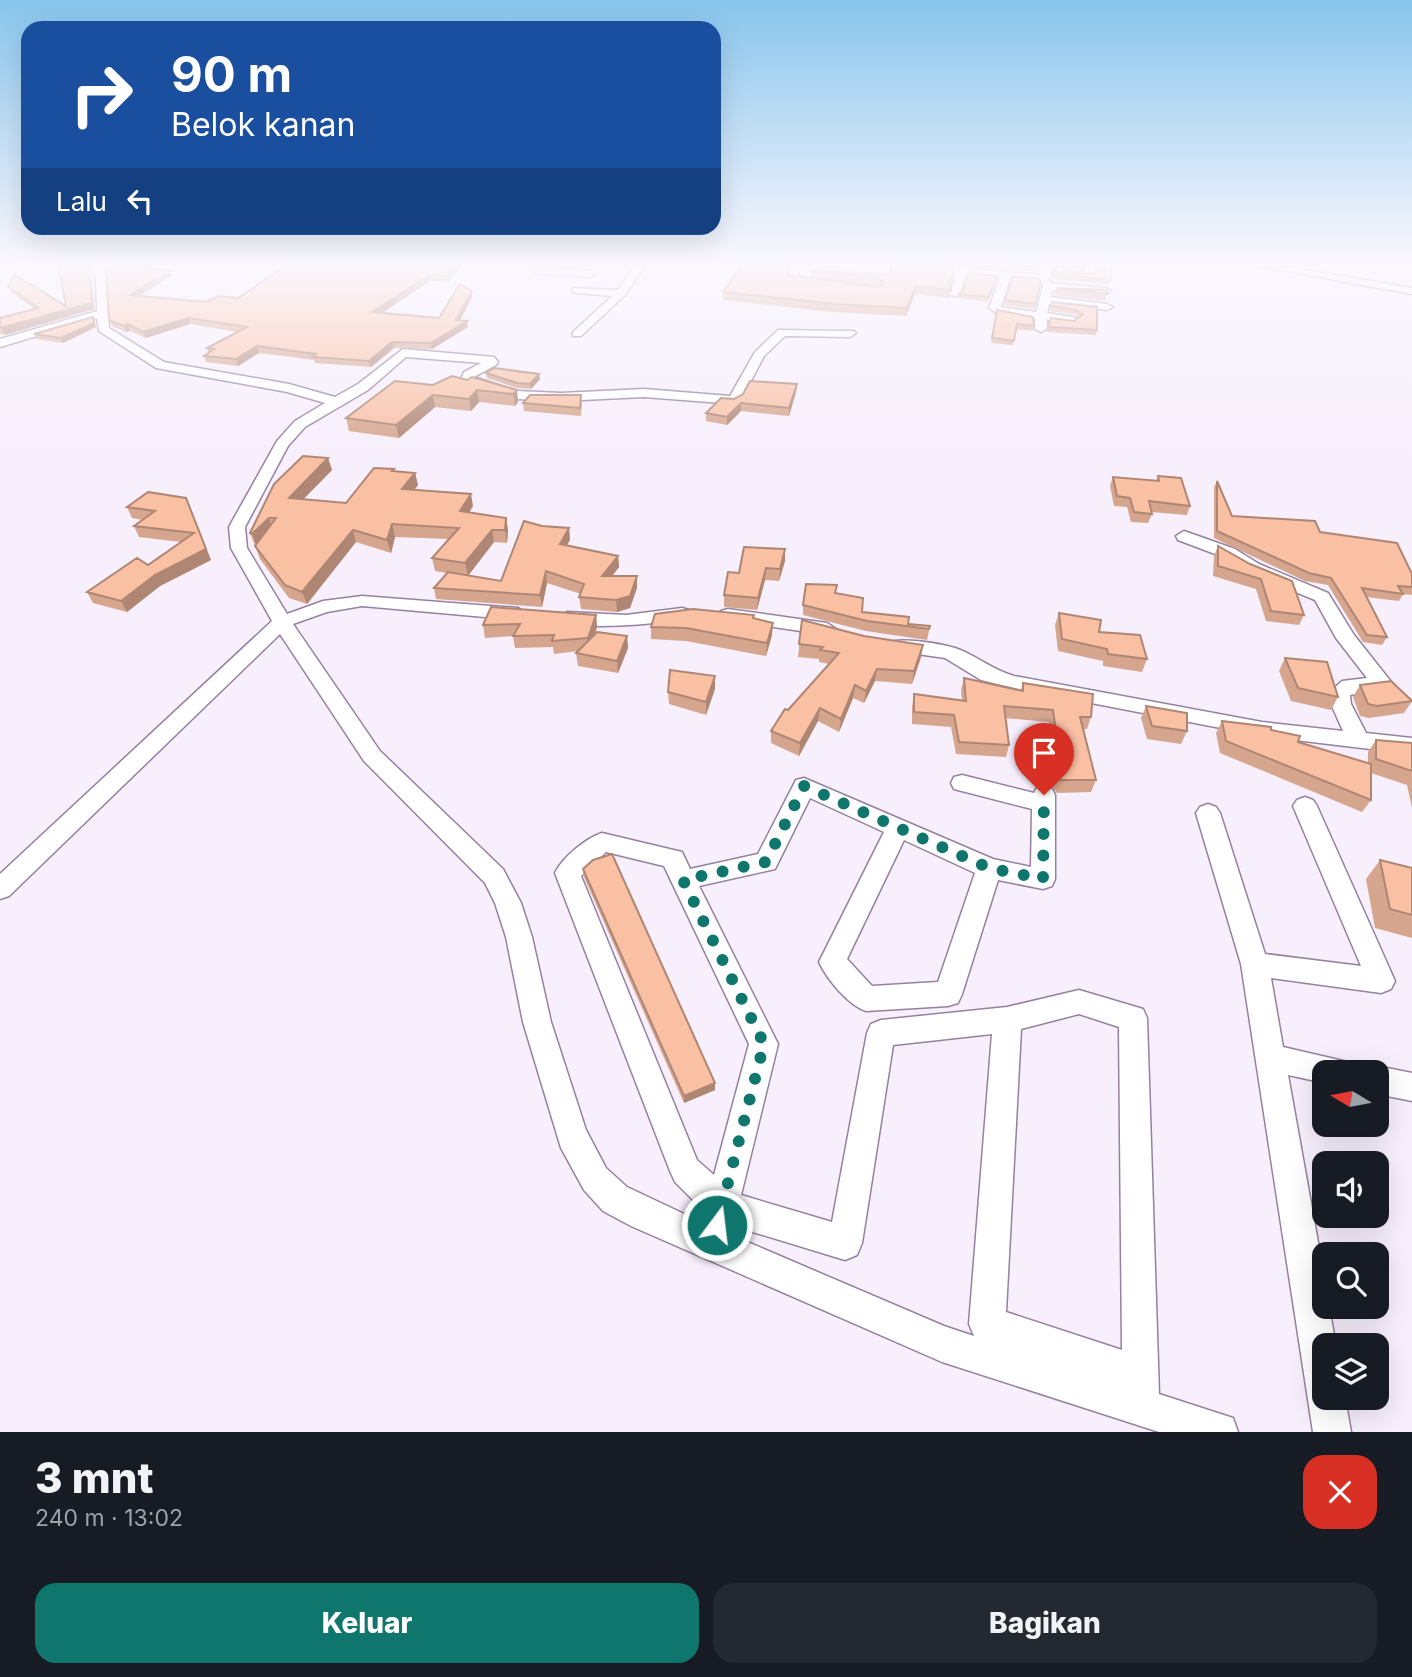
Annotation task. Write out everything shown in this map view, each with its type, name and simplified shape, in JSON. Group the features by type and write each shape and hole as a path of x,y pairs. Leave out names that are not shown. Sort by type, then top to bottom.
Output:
{"street":[{"path":"0,343 52,328"},
{"path":"103,328 160,365 362,402"},
{"path":"577,334 584,328"},
{"path":"850,333 796,330 782,332 766,345 750,366 733,400 643,393 516,395 467,379 468,375 491,363 490,360 399,354 363,387 300,424 289,434 236,527 239,548 282,622 372,757 494,876 508,903 519,937 537,1022 572,1137 595,1179 615,1199 943,1344 1140,1390"},
{"path":"1184,536 1229,553 1253,568 1311,590 1322,597 1341,632 1381,680 1380,685 1349,686 1340,692 1341,704 1359,742"},
{"path":"0,889 282,622 323,607 362,601 626,621 693,613 718,614 816,626 847,636"},
{"path":"872,642 950,653 988,675 1014,682 1202,719 1359,742 1412,746"},
{"path":"683,880 766,862 804,786 989,868 1043,879 1044,799 962,783"},
{"path":"1255,964 1381,981 1305,806"},
{"path":"1208,813 1255,964 1316,1333"},
{"path":"898,828 832,962 866,999 948,994 989,868"},
{"path":"712,1244 722,1206 764,1044 673,859 602,842 567,873 686,1171 722,1206 845,1243 881,1033 1007,1020 1079,1002 1133,1018 1140,1390"},
{"path":"1007,1020 987,1324 1140,1390 1219,1432"},
{"path":"1271,1058 1312,1067"},
{"path":"1390,1083 1412,1087"},
{"path":"1328,1410 1332,1432"}],"building":[{"path":"55,328 83,328 61,338 34,334"},
{"path":"135,328 156,328 143,332"},
{"path":"245,328 456,328 431,343 392,342 369,361 313,357 316,354 257,346 236,359 204,356 214,349 207,348"},
{"path":"994,328 1016,328 1014,341 992,338"},
{"path":"1062,328 1097,328 1097,330"},
{"path":"494,368 539,374 530,384 517,383 486,373"},
{"path":"452,376 467,380 472,377 517,390 513,394 477,390 469,399 433,395 396,425 346,418 395,381 433,385"},
{"path":"750,381 797,384 789,408 741,403 727,417 706,413 721,398 734,399 743,394"},
{"path":"530,395 581,395 580,408 523,403"},
{"path":"303,456 328,458 289,498 346,503 374,468 394,469 392,471 415,473 402,489 471,494 460,511 506,518 505,530 492,530 465,563 432,558 459,528 392,524 387,540 353,530 302,592 285,585 255,546 276,518 269,518 250,533 274,484"},
{"path":"1158,476 1181,478 1190,506 1149,501 1152,514 1134,512 1130,498 1117,496 1113,477 1159,481"},
{"path":"1217,481 1232,516 1315,521 1320,532 1397,543 1412,574 1412,587 1398,586 1403,594 1362,588 1387,637 1367,635 1331,578 1309,573 1217,531"},
{"path":"148,492 186,498 206,549 155,575 121,601 87,592 137,558 148,565 194,533 134,526 155,511 127,507"},
{"path":"524,521 542,526 569,528 560,544 618,556 602,576 637,576 630,596 616,600 579,597 584,584 546,571 540,595 434,588 448,572 501,581"},
{"path":"1218,546 1250,564 1292,581 1304,615 1271,611 1261,579 1218,566"},
{"path":"744,547 785,549 780,569 766,568 758,598 724,595 728,572 739,573"},
{"path":"806,584 837,585 835,593 863,598 862,612 909,617 908,624 930,626 929,629 867,621 803,605"},
{"path":"491,607 596,615 588,638 552,641 554,635 513,636 520,624 483,625"},
{"path":"693,609 754,615 753,618 773,623 767,643 686,628 651,627 655,614"},
{"path":"1059,613 1101,620 1099,632 1140,635 1147,659 1108,654 1107,649 1062,639"},
{"path":"802,620 864,636 923,645 914,671 877,669 866,691 855,685 841,719 820,708 800,743 771,731 785,709 788,710 839,653 820,650 823,647 799,644"},
{"path":"597,632 627,636 617,661 576,653"},
{"path":"1285,658 1327,662 1338,697 1298,688"},
{"path":"670,670 715,676 706,702 668,692"},
{"path":"964,678 1023,691 1023,683 1093,694 1091,717 1080,717 1096,780 1061,780 1046,762 1032,764 1018,746 1057,738 1053,710 1004,706 1009,745 959,742 954,715 914,712 914,694 966,701"},
{"path":"1391,681 1412,701 1377,706 1368,704 1360,685"},
{"path":"1146,706 1187,713 1187,731 1152,726"},
{"path":"1222,721 1271,727 1271,730 1300,736 1298,742 1371,764 1371,800 1226,741"},
{"path":"1376,740 1412,743 1412,771 1376,759"},
{"path":"612,854 715,1083 684,1096 583,869 593,860"},
{"path":"1380,860 1412,868 1412,915 1390,909"}],"route":[{"path":"717,1225 764,1044 683,880 766,862 804,786 989,868 1043,879 1044,795"}]}
